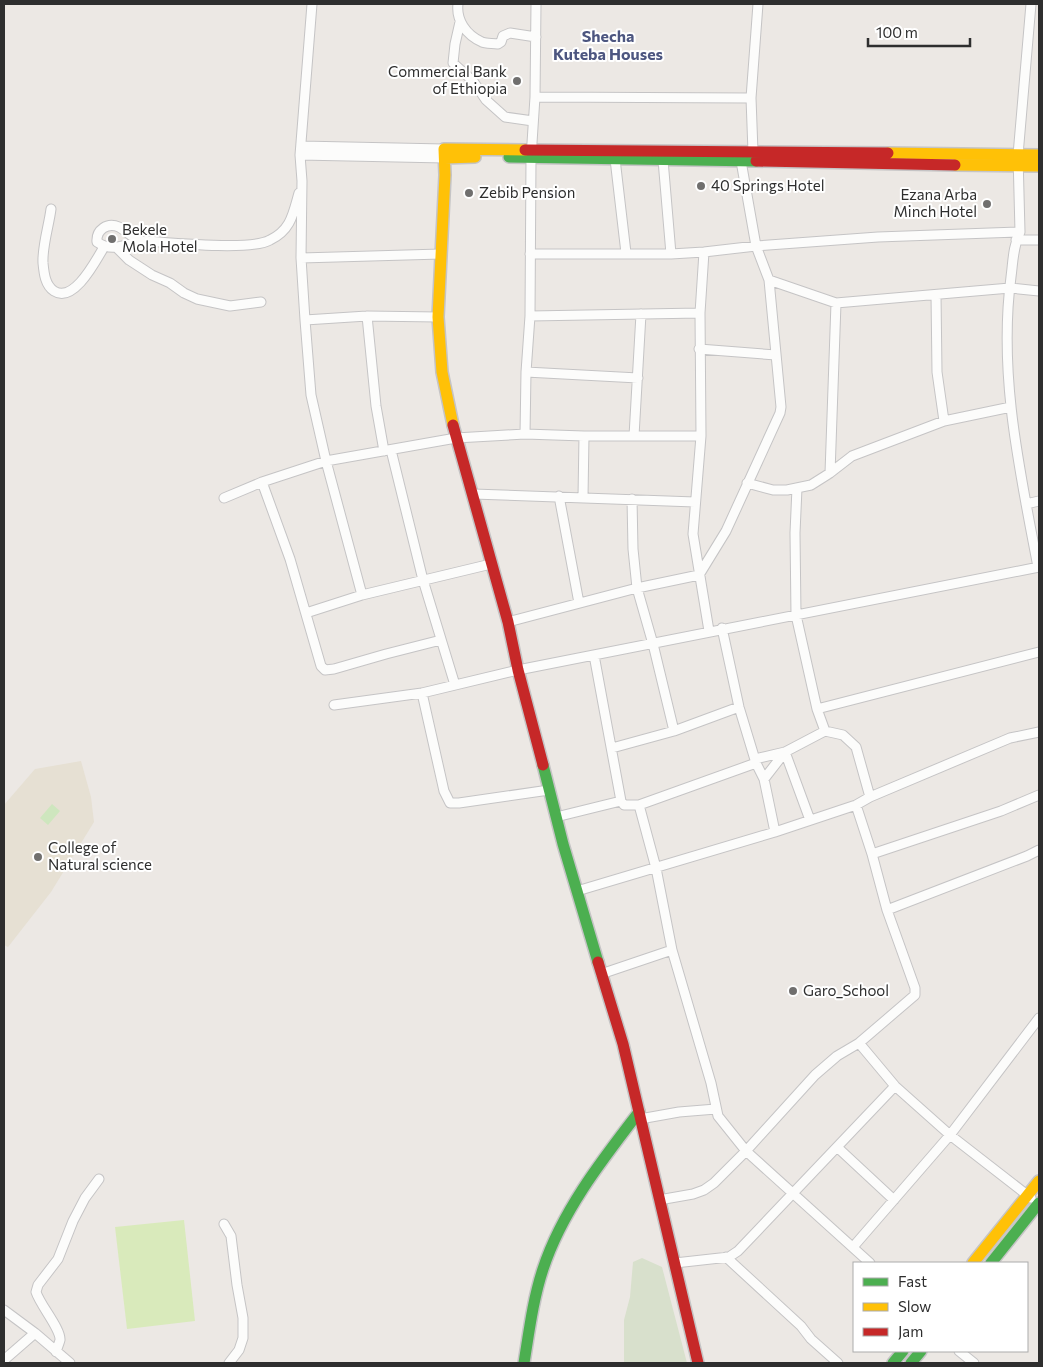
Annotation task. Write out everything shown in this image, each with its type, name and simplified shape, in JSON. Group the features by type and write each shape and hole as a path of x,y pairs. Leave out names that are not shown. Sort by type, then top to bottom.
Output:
{"main road":[{"path":"698,1363 623,1044 556,817 518,670 508,622 456,438 442,372 438,317 444,154 753,152 1018,160 1039,166"},
{"path":"531,154 615,159 741,161 1018,160 1039,155"},
{"path":"524,1363 531,1321 544,1268 561,1229 616,1142 640,1116"},
{"path":"974,1262 1039,1181"},
{"path":"992,1262 1039,1203"},
{"path":"893,1363 902,1352"},
{"path":"911,1363 920,1352"}],"street":[{"path":"312,4 301,150 301,258 311,395 326,461 362,595"},
{"path":"458,4 457,17 460,22 482,42 498,44 503,36 510,33 536,37"},
{"path":"525,434 526,372 530,316 531,154 535,97 536,4"},
{"path":"753,152 752,98 758,4"},
{"path":"334,705 422,693 518,670 653,644 722,628 1039,567 1026,504 1011,407 1006,349 1010,288 1018,236 1018,160 1031,4"},
{"path":"460,22 455,44 453,63 455,66 460,68 473,81 480,94 505,117 533,121"},
{"path":"535,97 752,98"},
{"path":"301,150 444,154"},
{"path":"615,159 626,253"},
{"path":"663,160 671,254"},
{"path":"508,622 637,588 699,575 726,532 782,407 769,280 756,246 741,161"},
{"path":"139,240 118,227 106,226 97,235 97,242 104,246 117,248 139,240 207,245 257,244 270,241 290,224 302,181"},
{"path":"51,209 43,260 45,279 53,290 60,294 68,293 74,289 90,270 104,246"},
{"path":"530,254 671,254 878,237 1018,236 1039,240"},
{"path":"117,248 129,260 152,275 170,283 197,300 230,306 261,302"},
{"path":"704,252 699,349 701,436 693,534 709,631"},
{"path":"301,258 441,254"},
{"path":"769,280 836,303 1010,288 1039,291"},
{"path":"936,295 937,372 944,421"},
{"path":"830,473 836,303"},
{"path":"530,316 700,313"},
{"path":"634,436 641,314"},
{"path":"305,320 368,316 438,317"},
{"path":"368,316 376,406 423,580 455,685"},
{"path":"699,349 776,355"},
{"path":"526,372 638,378"},
{"path":"747,483 773,490 810,485 852,456 944,421 1011,407"},
{"path":"224,498 262,482 326,461 456,438 525,434 701,436"},
{"path":"583,497 584,436"},
{"path":"262,482 290,559 321,666 325,670 441,640"},
{"path":"797,488 795,533 796,615 817,709 825,731"},
{"path":"473,494 695,502"},
{"path":"559,496 578,603"},
{"path":"632,499 633,549 637,588 674,731"},
{"path":"1026,504 1039,501"},
{"path":"306,613 362,595 491,564"},
{"path":"722,628 738,708 755,761 764,779 775,832"},
{"path":"817,709 1039,652"},
{"path":"594,655 621,801 624,805 639,805 755,761 785,752 825,731 843,735 856,747 870,797"},
{"path":"422,693 444,791 450,803 550,790"},
{"path":"612,748 674,731 738,708"},
{"path":"577,891 775,832 856,805 870,797 1010,738 1039,732"},
{"path":"764,779 785,752"},
{"path":"785,752 810,820"},
{"path":"872,854 1001,811 1039,795"},
{"path":"556,817 621,801"},
{"path":"639,805 656,868 672,950 711,1083 718,1116 746,1151 869,1262"},
{"path":"660,1200 693,1194 714,1184 815,1075 837,1056 859,1043 915,995 915,988 887,910 856,805"},
{"path":"887,910 1039,850"},
{"path":"601,974 672,950"},
{"path":"854,1248 950,1134 1039,1018"},
{"path":"859,1043 894,1086 950,1134 1039,1203"},
{"path":"675,1263 729,1257 738,1251 894,1086"},
{"path":"640,1116 716,1109"},
{"path":"838,1147 894,1200"},
{"path":"56,1352 60,1340 58,1331 41,1306 36,1292 38,1285 58,1259 73,1220 85,1198 99,1179"},
{"path":"224,1224 232,1236 244,1338 239,1350 229,1363"},
{"path":"726,1257 838,1363"},
{"path":"4,1310 70,1363"},
{"path":"4,1360 35,1333"},
{"path":"960,1352 974,1363"}],"shaded area":[{"name":"College of Natural science","path":"81,761 91,797 94,822 51,892 8,947 4,945 4,805 35,769"}],"green space":[{"path":"52,804 60,811 48,825 40,818"},
{"path":"184,1220 195,1321 127,1329 115,1227"},
{"path":"642,1258 662,1267 687,1363 624,1363 624,1320 630,1297 633,1262"}],"traffic: fast":[{"path":"509,157 756,161"},
{"path":"543,765 563,844 598,962"},
{"path":"524,1363 537,1292 551,1248 572,1206 584,1187 639,1112"},
{"path":"992,1262 1039,1203"},
{"path":"893,1363 902,1352"},
{"path":"911,1363 920,1352"}],"traffic: slow":[{"path":"453,425 442,372 438,317 445,175 444,149 525,150"},
{"path":"888,153 1039,155"},
{"path":"445,158 475,157"},
{"path":"955,165 1039,166"},
{"path":"974,1262 1039,1181"}],"traffic: jam":[{"path":"525,150 888,153"},
{"path":"756,161 955,165"},
{"path":"453,425 508,622 518,670 543,765"},
{"path":"598,962 623,1044 698,1363"}],"place":[{"name":"Commercial Bank of Ethiopia","path":"517,81"},
{"name":"40 Springs Hotel","path":"701,186"},
{"name":"Zebib Pension","path":"469,193"},
{"name":"Ezana Arba Minch Hotel","path":"987,204"},
{"name":"Bekele Mola Hotel","path":"112,239"},
{"name":"College of Natural science","path":"38,857"},
{"name":"Garo_School","path":"793,991"}],"district":[{"name":"Shecha Kuteba Houses","path":"608,45"}]}
